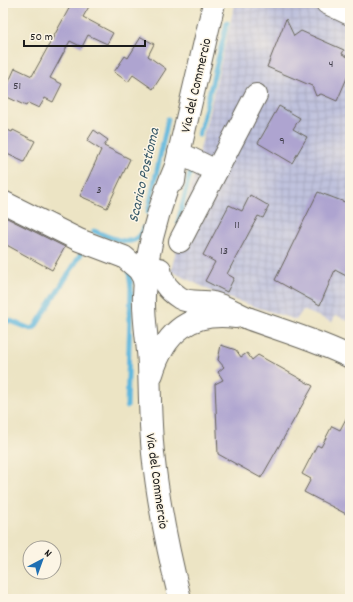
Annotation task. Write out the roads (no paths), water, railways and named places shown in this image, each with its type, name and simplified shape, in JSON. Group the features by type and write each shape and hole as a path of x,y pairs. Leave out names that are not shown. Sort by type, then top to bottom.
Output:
{"street":[{"name":"Via del Commercio","path":"180,599 166,539 157,486 152,442 145,313 214,3"},
{"path":"327,3 350,14"},
{"path":"180,241 256,95"},
{"name":"Via del Commercio","path":"153,276 151,243 162,201 178,160"},
{"path":"178,160 216,171"},
{"path":"3,202 68,234 124,258 134,265 142,275 161,278 164,284 182,299 194,302 213,303 249,318 313,340 350,357"},
{"path":"109,251 126,253 140,251 148,248 151,243"},
{"path":"149,372 154,366 162,348 172,336 185,325 198,319 210,316 249,318"}],"waterway":[{"path":"199,135 227,23"},
{"name":"Scarico Postioma","path":"148,212 168,119"},
{"path":"178,222 191,170"},
{"name":"Scarico Postioma","path":"94,231 115,239 129,241 140,235 144,228"},
{"name":"Scarico Postioma","path":"3,326 8,320 31,329 35,327 81,254"},
{"path":"127,406 131,288 129,272"}]}
